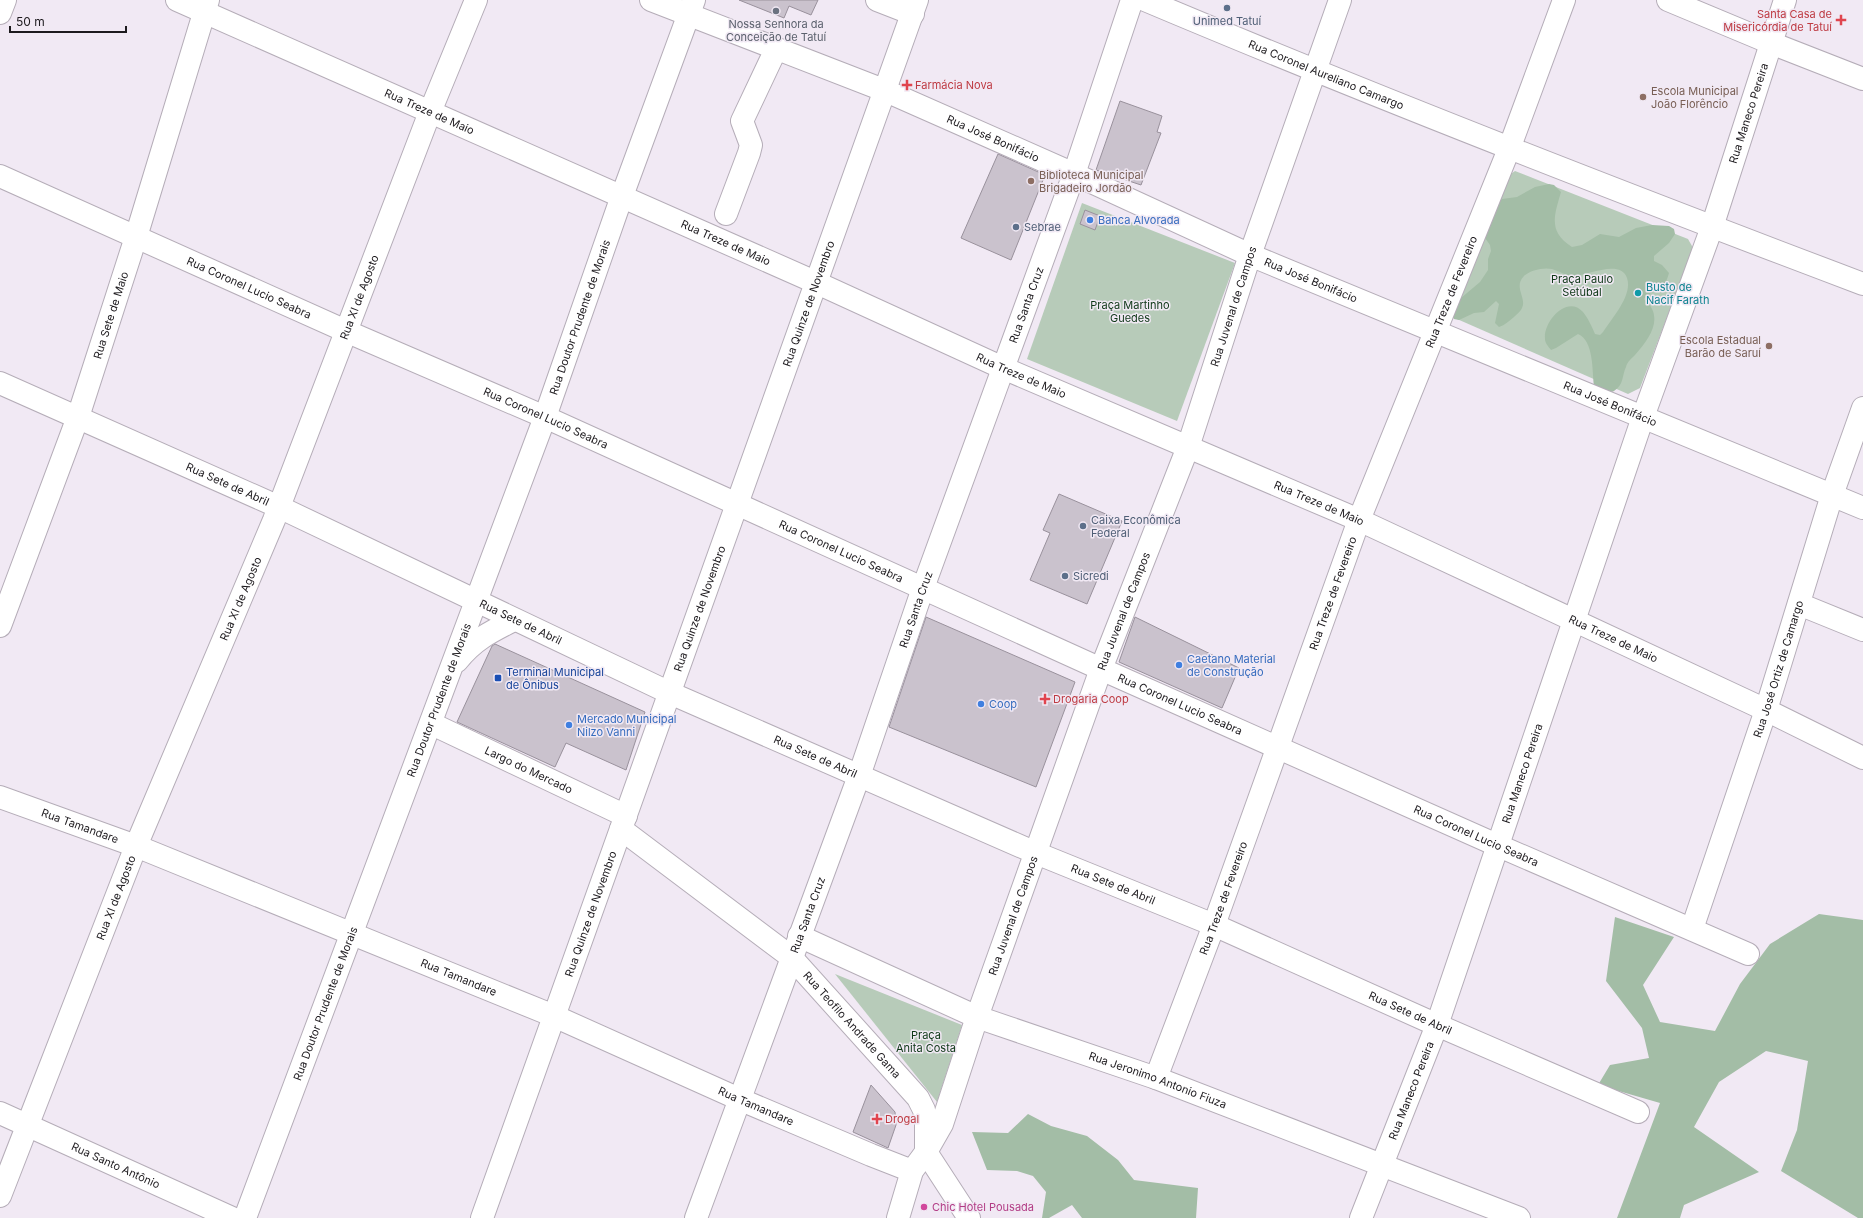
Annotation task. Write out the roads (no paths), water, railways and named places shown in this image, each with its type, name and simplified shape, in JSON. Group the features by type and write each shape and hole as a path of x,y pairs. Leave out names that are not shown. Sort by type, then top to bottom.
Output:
{"street":[{"path":"0,13 5,0"},
{"name":"Rua Treze de Maio","path":"177,0 206,6 430,112 816,282 1003,368 1360,520 1766,710 1863,758"},
{"name":"Rua XI de Agosto","path":"0,1196 136,846 279,507 348,332 430,112 476,0"},
{"name":"Rua José Bonifácio","path":"651,0 691,8 776,49 886,91 1074,174 1250,255 1863,508"},
{"path":"877,0 913,5"},
{"name":"Rua Santa Cruz","path":"696,1218 859,776 923,588 1074,174 1132,0"},
{"name":"Rua Coronel Aureliano Camargo","path":"1145,0 1314,71 1509,149"},
{"name":"Rua Juvenal de Campos","path":"898,1218 912,1171 926,1152 942,1124 977,1017 1101,669 1188,446 1250,255 1340,0"},
{"name":"Rua Treze de Fevereiro","path":"1156,1078 1214,925 1360,520 1509,149 1564,0"},
{"path":"1668,0 1771,44 1863,79"},
{"name":"Rua Maneco Pereira","path":"1712,227 1785,0"},
{"name":"Rua Quinze de Novembro","path":"482,1218 816,282 886,91 913,5"},
{"name":"Rua Sete de Maio","path":"0,626 78,417 136,236 206,6"},
{"name":"Rua Doutor Prudente de Morais","path":"246,1218 351,935 432,724 475,602 545,417 622,196 691,8"},
{"path":"726,214 751,145 742,121 776,49"},
{"path":"1509,149 1863,284"},
{"name":"Rua Coronel Lucio Seabra","path":"0,176 348,332 545,417 1101,669 1278,746 1499,846 1748,954"},
{"path":"1642,417 1712,227"},
{"name":"Rua Sete de Abril","path":"0,383 279,507 475,602 670,693 1036,853 1214,925 1437,1025 1638,1112"},
{"name":"Rua José Ortiz de Camargo","path":"1692,929 1766,710 1832,495 1863,408"},
{"name":"Rua Maneco Pereira","path":"1361,1218 1437,1025 1499,846 1642,417"},
{"path":"1799,604 1863,630"},
{"path":"452,668 469,647 483,635 514,620"},
{"name":"Largo do Mercado","path":"432,724 624,822"},
{"name":"Rua Tamandare","path":"0,797 136,846 351,935 554,1016 739,1099 912,1171"},
{"name":"Rua Teofilo Andrade Gama","path":"624,822 791,957 918,1098 924,1110 926,1122 926,1152"},
{"name":"Rua Jeronimo Antonio Fiuza","path":"799,936 977,1017 1156,1078 1519,1218"},
{"name":"Rua Santo Antônio","path":"0,1113 232,1218"},
{"path":"926,1152 969,1218"}],"place":[{"name":"Unimed Tatuí","path":"1227,8"},
{"name":"Nossa Senhora da Conceição de Tatuí","path":"776,11"},
{"name":"Santa Casa de Misericórdia de Tatuí","path":"1841,20"},
{"name":"Farmácia Nova","path":"907,85"},
{"name":"Escola Municipal João Florêncio","path":"1643,97"},
{"name":"Biblioteca Municipal Brigadeiro Jordão","path":"1031,181"},
{"name":"Banca Alvorada","path":"1090,220"},
{"name":"Sebrae","path":"1016,227"},
{"name":"Busto de Nacif Farath","path":"1638,293"},
{"name":"Escola Estadual Barão de Saruí","path":"1769,346"},
{"name":"Caixa Econômica Federal","path":"1083,526"},
{"name":"Sicredi","path":"1065,576"},
{"name":"Caetano Material de Construção","path":"1179,665"},
{"name":"Terminal Municipal de Ônibus","path":"498,678"},
{"name":"Drogaria Coop","path":"1045,699"},
{"name":"Coop","path":"981,704"},
{"name":"Mercado Municipal Nilzo Vanni","path":"569,725"},
{"name":"Drogal","path":"877,1119"},
{"name":"Chic Hotel Pousada","path":"924,1207"}],"park label":[{"name":"Praça Paulo Setúbal","path":"1582,285"},
{"name":"Praça Martinho Guedes","path":"1130,311"},
{"name":"Praça Anita Costa","path":"926,1041"}]}
